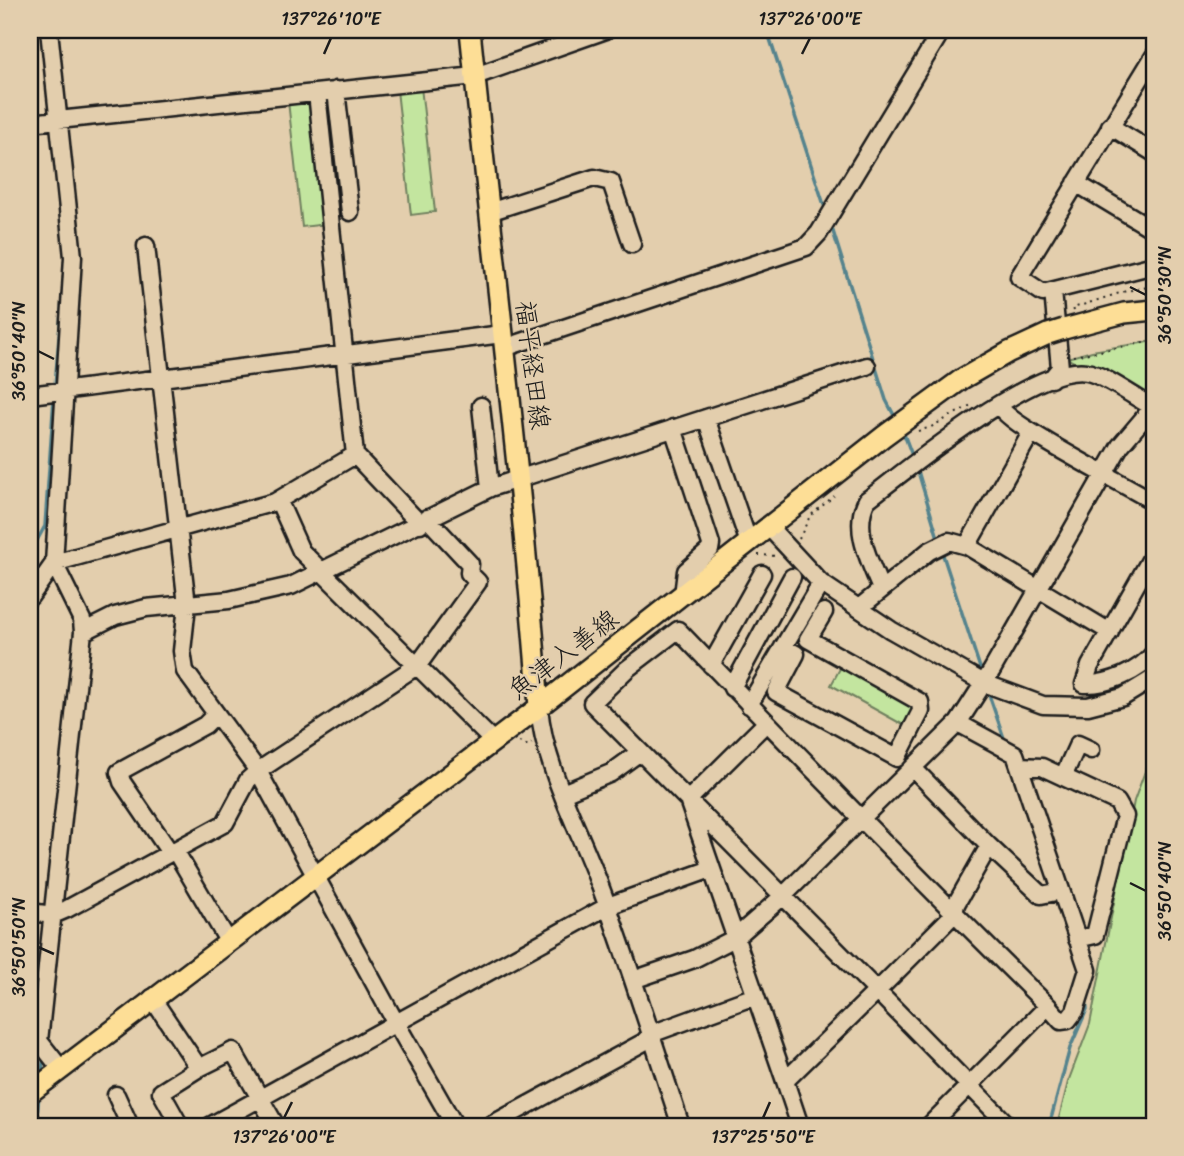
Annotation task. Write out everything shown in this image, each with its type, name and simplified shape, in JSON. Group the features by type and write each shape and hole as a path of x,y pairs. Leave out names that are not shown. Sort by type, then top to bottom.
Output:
{"main road":[{"name":"福平経田線","path":"470,30 503,341 521,478 540,707"},
{"name":"魚津入善線","path":"30,1093 152,998 540,707 913,414 974,372 1062,326 1124,313 1154,310"}],"street":[{"path":"49,30 73,257 54,563 82,620 83,632 39,1041 61,1069"},
{"path":"30,123 475,76 606,30"},
{"path":"30,395 346,355 503,341 806,247 819,233 942,30"},
{"path":"1152,64 1110,126 1019,277 1043,293 1066,284 1154,265"},
{"path":"336,90 350,212"},
{"path":"30,912 53,915 176,852 225,823 248,780 258,771 418,665 478,582 469,573 470,564 355,454 317,93"},
{"path":"1110,126 1154,153"},
{"path":"489,212 594,178 611,182 632,244"},
{"path":"1076,183 1154,230"},
{"path":"146,246 187,606 183,651 185,671 258,771 455,1126"},
{"path":"1053,291 1056,373"},
{"path":"83,632 136,611 187,606 291,586 489,488 867,366"},
{"path":"633,980 694,958 734,938 782,897 958,723 1107,473 1120,446 1153,406 1087,372 1056,373 999,405 928,453 867,500 860,514 859,528 880,589"},
{"path":"999,405 1002,413 1031,433 1107,473 1154,502"},
{"path":"481,406 489,488"},
{"path":"706,418 749,543"},
{"path":"673,428 711,544 710,550 686,571 683,595"},
{"path":"967,546 1031,433"},
{"path":"30,597 54,563 275,502 355,454"},
{"path":"275,502 285,509 301,551 493,741"},
{"path":"769,527 821,583 984,683 1043,705 1088,706 1123,696 1154,678"},
{"path":"859,608 929,551 949,541 967,546 1110,632"},
{"path":"1154,554 1090,666 1084,684 1099,685 1126,674 1154,653"},
{"path":"711,665 762,574"},
{"path":"732,688 792,577"},
{"path":"808,639 920,702 922,711 897,758 776,692 790,651 821,583"},
{"path":"749,705 790,651 808,639 824,612"},
{"path":"958,723 1015,754 1088,970 1075,1011 1068,1020 1061,1021 858,819 678,630 627,669 592,702 1009,1126"},
{"path":"540,707 542,735 608,906 681,1126"},
{"path":"216,714 205,725 119,772 122,782 167,848 176,852 228,941"},
{"path":"688,800 765,724"},
{"path":"1063,777 1078,744 1091,750"},
{"path":"563,793 611,773 640,752"},
{"path":"1019,766 1042,767 1117,802 1125,816 1095,935 1077,939"},
{"path":"913,768 1041,895 1061,891"},
{"path":"688,800 800,1126"},
{"path":"785,1081 954,914 956,904 989,846"},
{"path":"210,1126 608,906 711,869"},
{"path":"489,1126 644,1042 651,1034 755,996"},
{"path":"152,998 199,1068"},
{"path":"929,1126 1048,1006"},
{"path":"180,1126 161,1091 233,1051 276,1126"},
{"path":"116,1095 130,1126"}],"path":[{"path":"1062,326 1073,308 1126,291 1154,286"},
{"path":"1056,373 1065,359 1092,351 1154,341"}],"green space":[{"path":"421,87 435,212 411,215 397,90"},
{"path":"315,98 327,224 302,227 288,101"},
{"path":"1154,341 1153,407 1067,358 1092,351"},
{"path":"843,663 918,704 907,727 831,685"},
{"path":"1154,747 1154,1126 1057,1126 1068,1082 1090,1024 1134,801"}],"waterway":[{"path":"767,30 826,211"},
{"path":"831,225 886,400 896,419"},
{"path":"55,386 62,300"},
{"path":"50,535 45,526 54,398"},
{"path":"902,429 913,458"},
{"path":"917,468 939,541"},
{"path":"30,553 45,526"},
{"path":"941,549 982,674"},
{"path":"988,692 1005,741"},
{"path":"1049,1126 1070,1048 1087,1009 1086,998"},
{"path":"41,1077 44,1056"},
{"path":"36,1126 39,1095"}]}
